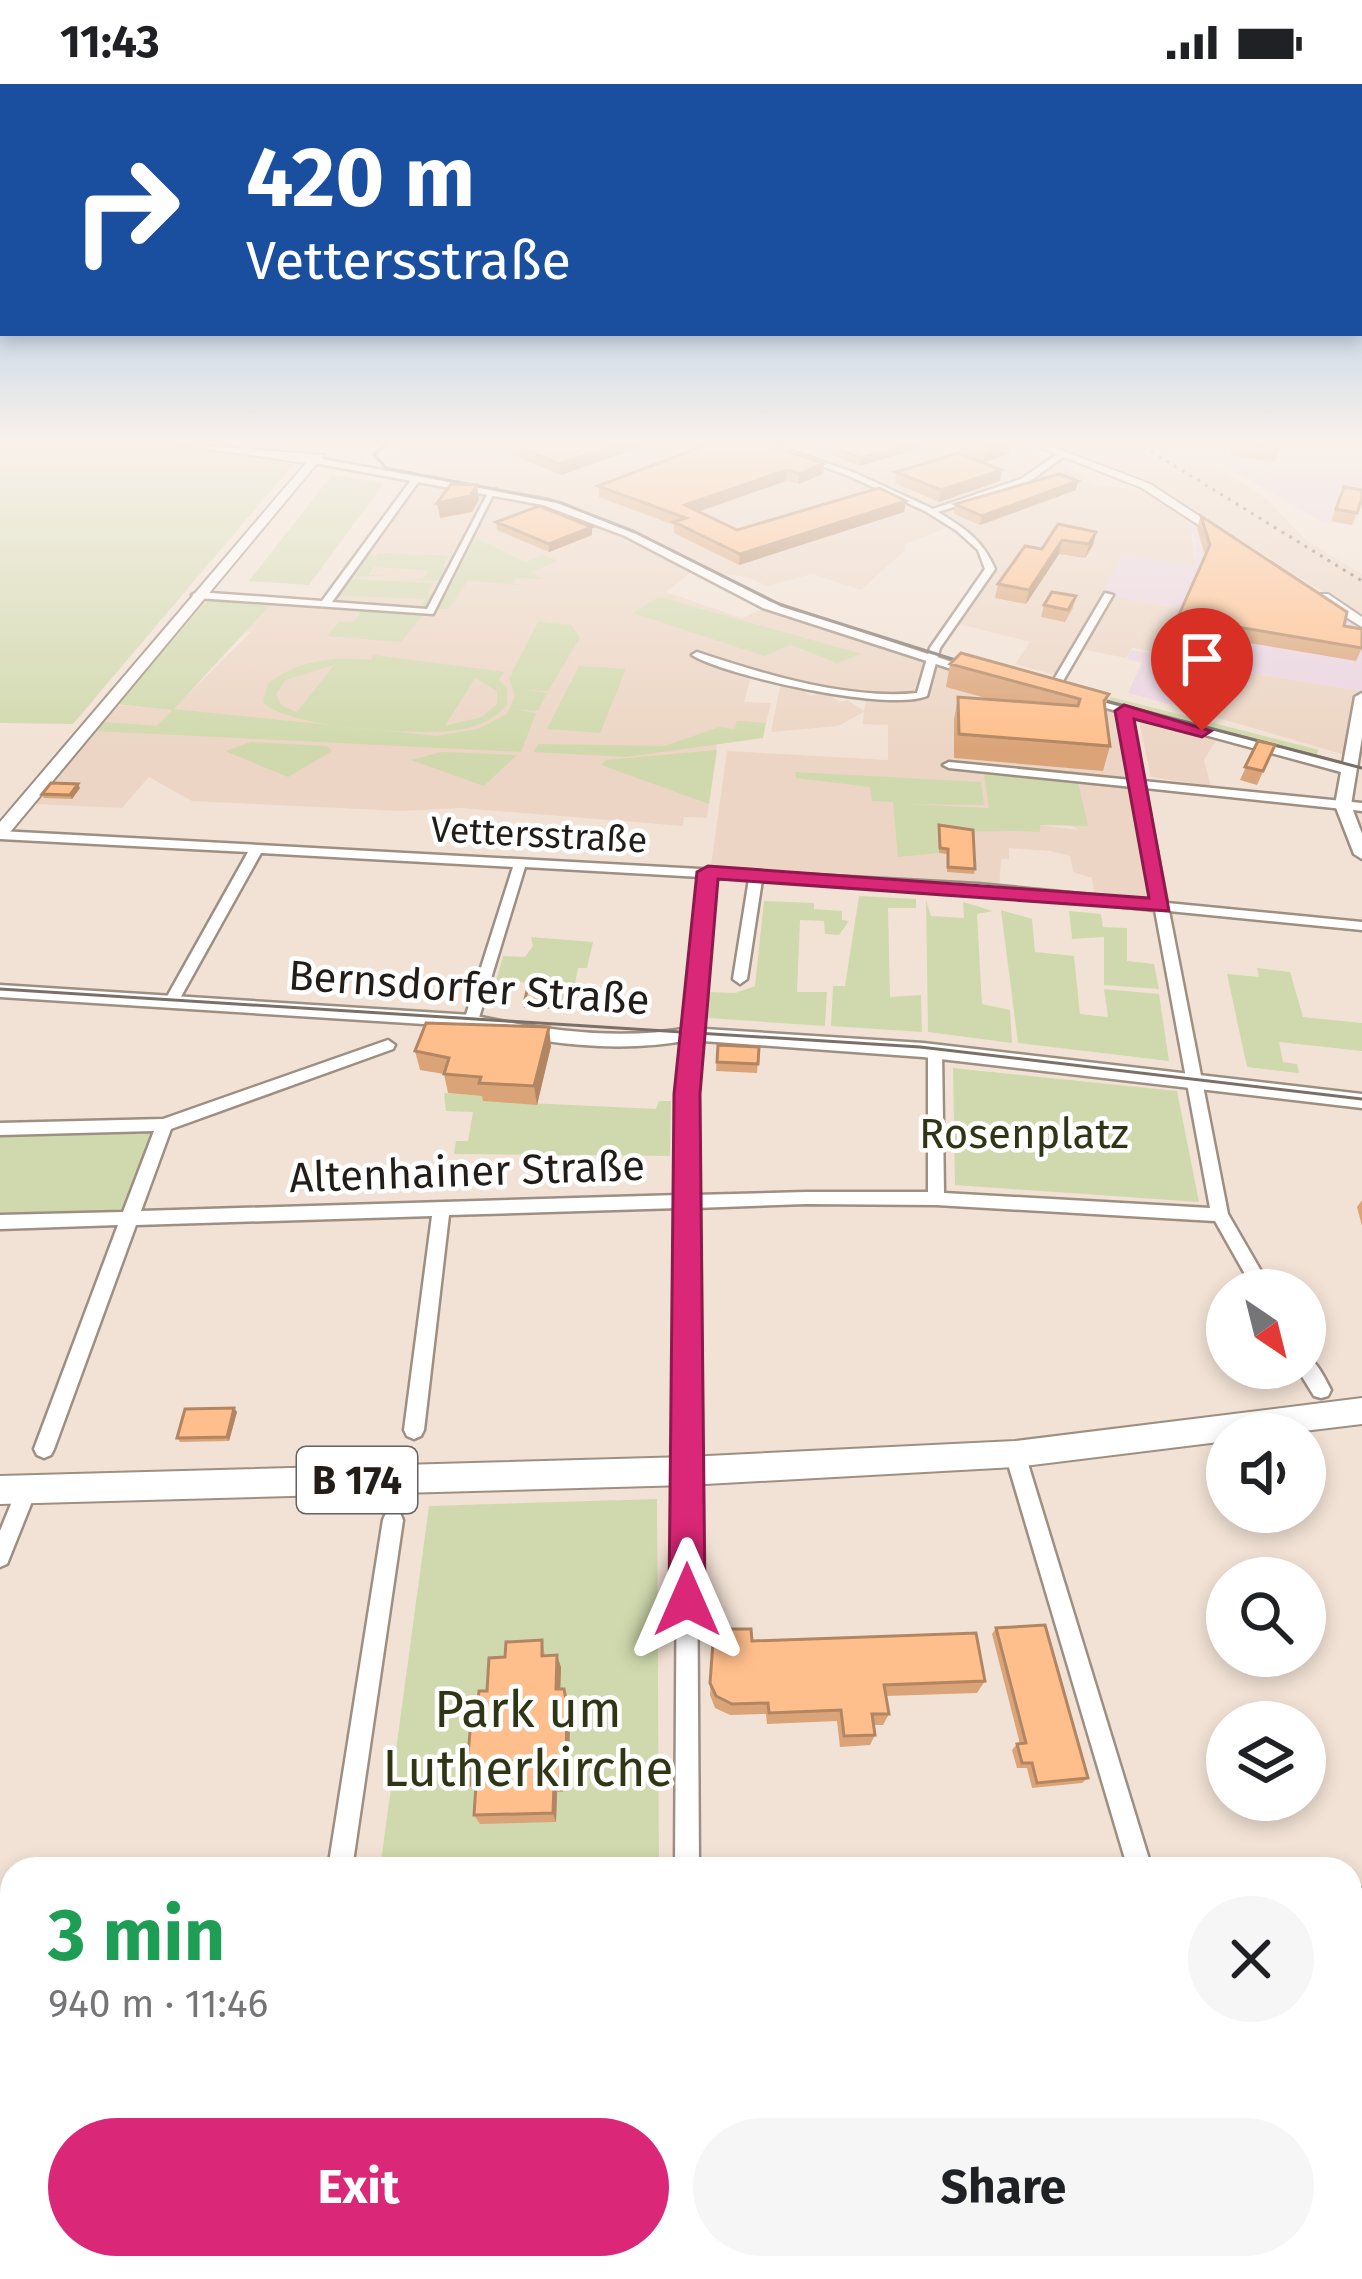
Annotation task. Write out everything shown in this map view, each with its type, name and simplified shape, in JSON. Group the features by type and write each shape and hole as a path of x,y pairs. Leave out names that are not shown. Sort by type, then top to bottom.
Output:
{"main road":[{"path":"0,834 241,544"},
{"path":"1303,584 1362,623"},
{"name":"B 174","path":"14,1490 687,1471 1015,1454 1362,1411"}],"street":[{"path":"326,603 369,544"},
{"path":"197,595 430,612 466,544"},
{"path":"644,544 767,605 1001,672"},
{"path":"676,544 782,598 933,654"},
{"path":"697,655 739,671 913,699 925,693 933,654 984,580 991,561 971,544"},
{"path":"1058,681 1108,595"},
{"path":"1058,681 1355,764 1124,711 1041,683 1058,681"},
{"path":"1362,697 1355,764 1343,806 1362,854"},
{"path":"1124,711 1220,1215 1251,1269"},
{"path":"949,765 1362,808"},
{"name":"Vettersstraße","path":"0,834 999,890 1362,926"},
{"path":"171,1002 257,848"},
{"path":"471,1021 520,863"},
{"path":"687,1857 689,1034 708,872"},
{"path":"740,979 756,875"},
{"name":"Bernsdorfer Straße","path":"0,991 471,1021 537,1035 635,1040 689,1034 934,1051 1362,1101"},
{"path":"0,1129 164,1125 388,1045"},
{"path":"934,1051 936,1199 1220,1215"},
{"path":"44,1449 164,1125"},
{"name":"Altenhainer Straße","path":"0,1222 687,1200 936,1199"},
{"path":"414,1430 442,1207"},
{"path":"1015,1454 1136,1857"},
{"path":"0,1557 14,1490"},
{"path":"342,1857 393,1520"}],"shaded area":[{"path":"376,544 905,544 905,550 861,590 812,574 767,586 748,577 693,571 666,592 742,618 767,607 933,662 1124,714 1161,906 1095,899 1092,878 1073,872 1070,856 1051,851 1009,848 1009,859 1001,859 999,890 900,884 899,877 711,866 727,751 888,760 888,725 863,724 864,712 838,726 771,732 781,682 797,685 810,696 824,692 840,702 848,700 864,711 867,695 751,676 744,702 771,703 766,723 738,722 736,729 719,728 707,818 684,817 683,826 460,808 400,811 192,801 149,777 122,808 36,804 116,705 173,709 251,632 181,628 204,600 323,606 339,596","holes":["985,775 1079,830 1040,825 1038,831 938,829 990,808"]},
{"path":"977,544 1193,544 1196,566 1123,555 1112,578 1111,596 1179,609 1165,654 1132,648 1126,658 1082,649 1067,678 1015,664 1030,642 954,623 990,569 991,554"},
{"path":"1196,544 1238,544 1362,623 1362,691 1235,670 1229,703 1193,695 1184,708 1128,693 1142,663 1127,659 1131,650 1165,655 1179,609 1102,594 1122,555 1195,566"},
{"path":"1248,544 1313,544 1362,574 1362,617"},
{"path":"1234,670 1362,691 1362,737 1349,756 1184,708 1193,695 1229,703"},
{"path":"1139,721 1217,739 1204,760 1211,786 1151,777"}],"green space":[{"path":"0,544 225,544 73,724 0,723"},
{"path":"278,544 339,544 309,585 249,581"},
{"path":"471,544 490,544 525,562 544,555 558,561 530,572 542,579 516,578 513,583 531,586 468,581 448,609 438,609"},
{"path":"369,553 375,557 378,553 457,556 447,558 442,567 451,569 444,581 411,580 425,577 429,570 373,567 369,575 391,576 353,577"},
{"path":"351,579 433,583 428,593 436,594 429,608 421,608 425,599 339,596"},
{"path":"659,597 862,654 837,663 791,645 764,656 633,613"},
{"path":"209,599 272,603 174,709 436,736 478,729 507,714 515,696 509,678 538,622 571,625 580,638 548,691 527,690 547,693 538,711 516,709 536,713 521,752 96,731 104,722 157,726 172,710 116,704"},
{"path":"362,610 424,614 401,642 327,636 339,622 354,622"},
{"path":"374,655 504,672 499,680 507,688 507,705 491,719 471,727 415,732 325,724 276,711 263,702 268,683 292,669 330,659 371,660","holes":["334,665 297,712 281,705 276,694 286,680","475,678 497,691 497,704 482,717 445,726"]},
{"path":"579,666 626,669 600,733 547,729"},
{"path":"1111,697 1319,750 1315,757 1105,704"},
{"path":"737,721 766,723 763,738 626,757 534,752 538,744 665,746 719,727 735,729"},
{"path":"251,742 327,746 332,751 288,777 225,751"},
{"path":"717,750 709,804 601,765 606,760"},
{"path":"442,752 517,755 484,786 411,760"},
{"path":"795,772 981,782 984,805 907,804 989,808 984,775 1078,782 1088,826 1040,825 1040,832 939,829 939,853 898,857 893,802 872,801 870,787 796,778"},
{"path":"859,896 916,899 916,908 888,908 890,997 921,995 922,1032 831,1026 833,986 845,986"},
{"path":"926,900 931,916 964,918 963,902 993,911 977,914 982,1004 1010,1010 1012,1043 928,1032"},
{"path":"764,901 814,903 814,909 842,911 842,920 849,921 839,935 825,934 824,921 800,920 797,992 827,992 825,1026 708,1018 709,992 735,993 755,986"},
{"path":"1001,910 1032,919 1035,952 1074,956 1080,1014 1108,1017 1104,989 1159,994 1169,1061 1018,1043"},
{"path":"1069,911 1101,914 1103,927 1127,928 1127,961 1154,964 1159,989 1104,985 1104,937 1072,939"},
{"path":"531,937 593,942 587,968 578,968 570,1010 555,1009 558,994 542,992 538,983 496,981 503,956 525,957 533,946"},
{"path":"1257,968 1290,972 1303,1017 1362,1023 1362,1051 1279,1042 1283,1062 1297,1064 1299,1073 1247,1067 1227,974 1259,977"},
{"name":"Rosenplatz","path":"953,1068 1177,1091 1199,1202 955,1185"},
{"path":"444,1093 485,1096 484,1101 656,1109 659,1101 671,1101 670,1156 454,1154 456,1141 468,1141 473,1112 446,1111"},
{"path":"152,1131 123,1211 0,1214 0,1136"},
{"name":"Park um Lutherkirche","path":"657,1499 659,1857 382,1857 429,1506"}],"building":[{"path":"720,544 770,544 740,554"},
{"path":"1045,544 1059,544 1029,590 998,584 1025,546 1042,549"},
{"path":"1244,544 1347,612 1344,626 1362,629 1362,648 1178,617 1210,545"},
{"path":"1052,592 1076,596 1068,610 1044,605"},
{"path":"961,653 1109,694 1104,701 1110,746 959,734 958,697 1078,706 1080,699 950,664"},
{"path":"1258,741 1275,745 1263,771 1245,767"},
{"path":"51,783 78,784 70,795 42,794"},
{"path":"939,825 973,830 975,869 948,867 948,849 940,848"},
{"path":"528,987 558,988 555,1005 524,1003"},
{"path":"426,1023 549,1027 534,1086 479,1083 481,1077 444,1074 449,1058 415,1051"},
{"path":"718,1045 759,1047 758,1064 717,1062"},
{"path":"234,1408 227,1437 177,1438 185,1409"},
{"path":"1045,1625 1088,1778 1037,1783 1032,1763 1022,1763 1017,1744 1026,1743 996,1628"},
{"path":"714,1629 751,1629 752,1641 976,1633 985,1681 884,1685 889,1714 872,1714 875,1735 844,1736 841,1710 769,1713 768,1703 732,1704 716,1696 710,1683"},
{"path":"542,1640 542,1656 557,1655 556,1689 564,1689 567,1705 566,1764 561,1764 560,1782 554,1783 553,1813 474,1815 476,1785 471,1785 472,1767 467,1767 472,1708 477,1708 479,1691 487,1691 489,1658 505,1657 506,1642"}],"tram line":[{"path":"660,544 781,605 987,670"},
{"path":"1074,693 1362,768"},
{"path":"0,989 920,1047 1362,1099"}],"railway":[{"path":"1303,544 1362,581"}],"route":[{"path":"687,1600 687,1094 689,1032 708,872 999,890 1161,906 1124,711 1202,731"}]}
